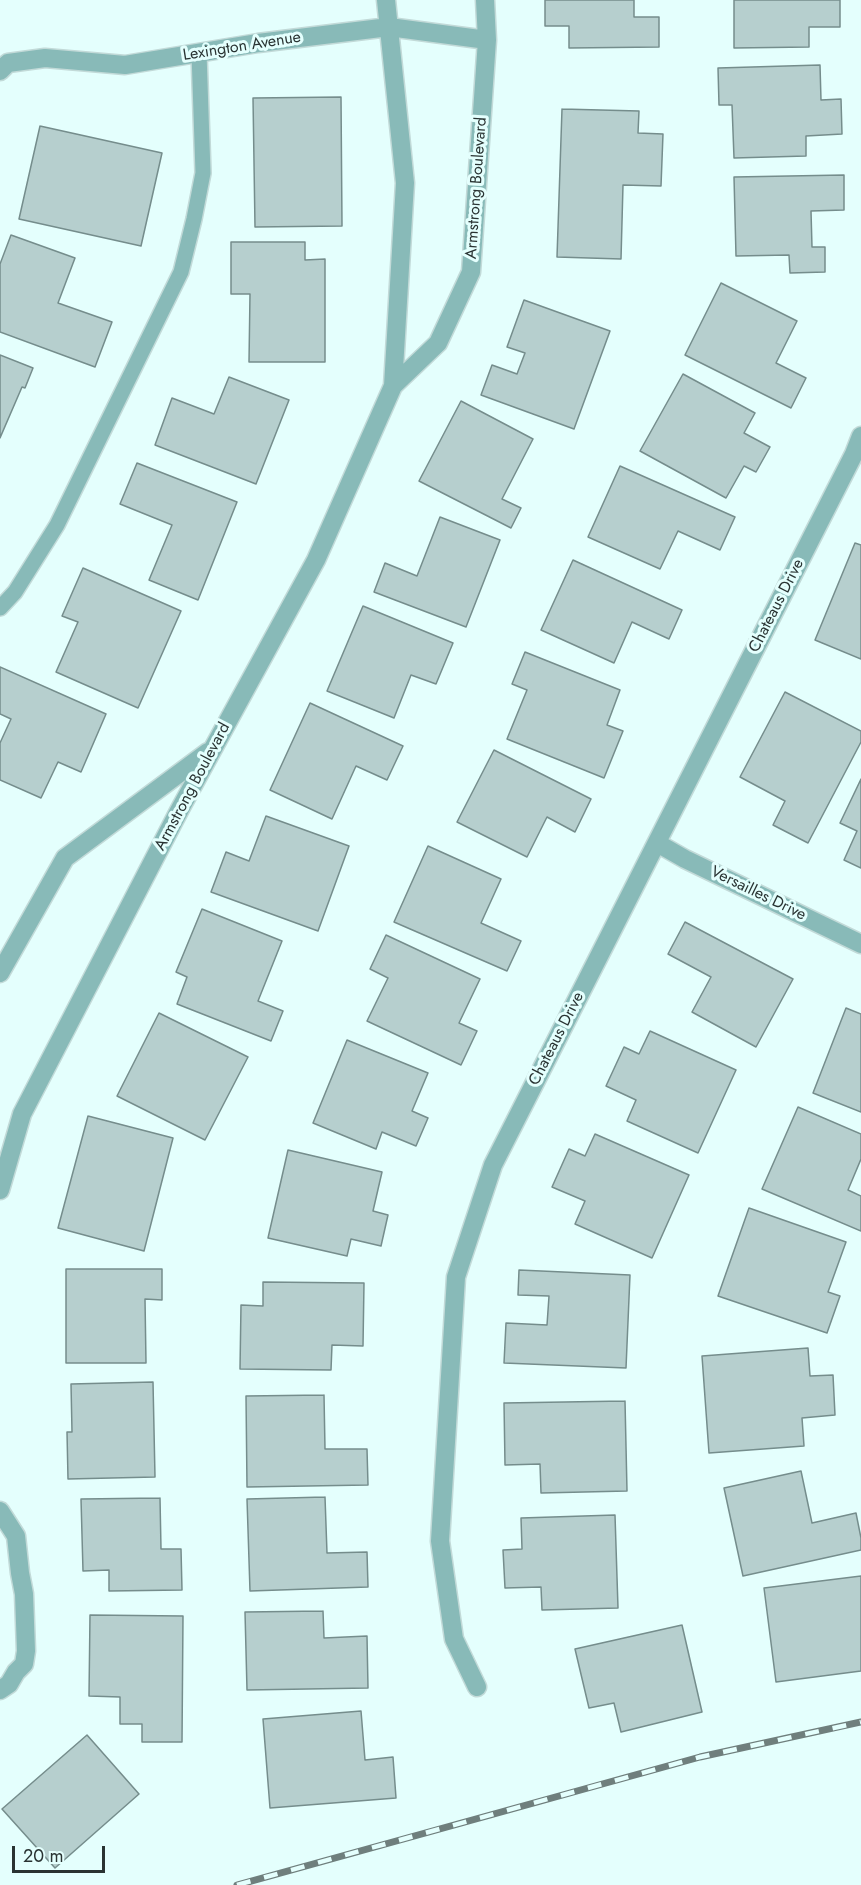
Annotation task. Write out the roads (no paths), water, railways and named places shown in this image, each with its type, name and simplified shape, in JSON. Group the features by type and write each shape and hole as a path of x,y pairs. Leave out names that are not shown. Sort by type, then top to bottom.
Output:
{"street":[{"name":"Armstrong Boulevard","path":"0,1190 22,1114 214,747 316,560 393,386 405,183 386,0"},
{"name":"Armstrong Boulevard","path":"393,386 438,343 471,272 487,40 485,0"},
{"name":"Lexington Avenue","path":"0,71 8,63 45,58 125,65 258,43 389,27 487,40"},
{"name":"Chateaus Drive","path":"477,1687 453,1639 440,1541 456,1277 493,1165 858,455 861,436"},
{"path":"0,974 65,858 214,747"},
{"name":"Versailles Drive","path":"657,843 685,859 861,944"},
{"path":"0,1512 16,1536 24,1594 26,1651 24,1664 9,1684 0,1690"}],"lane":[{"path":"0,608 15,592 57,525 181,272 203,173 199,53"}],"railway":[{"path":"237,1885 700,1757 861,1722"}]}
